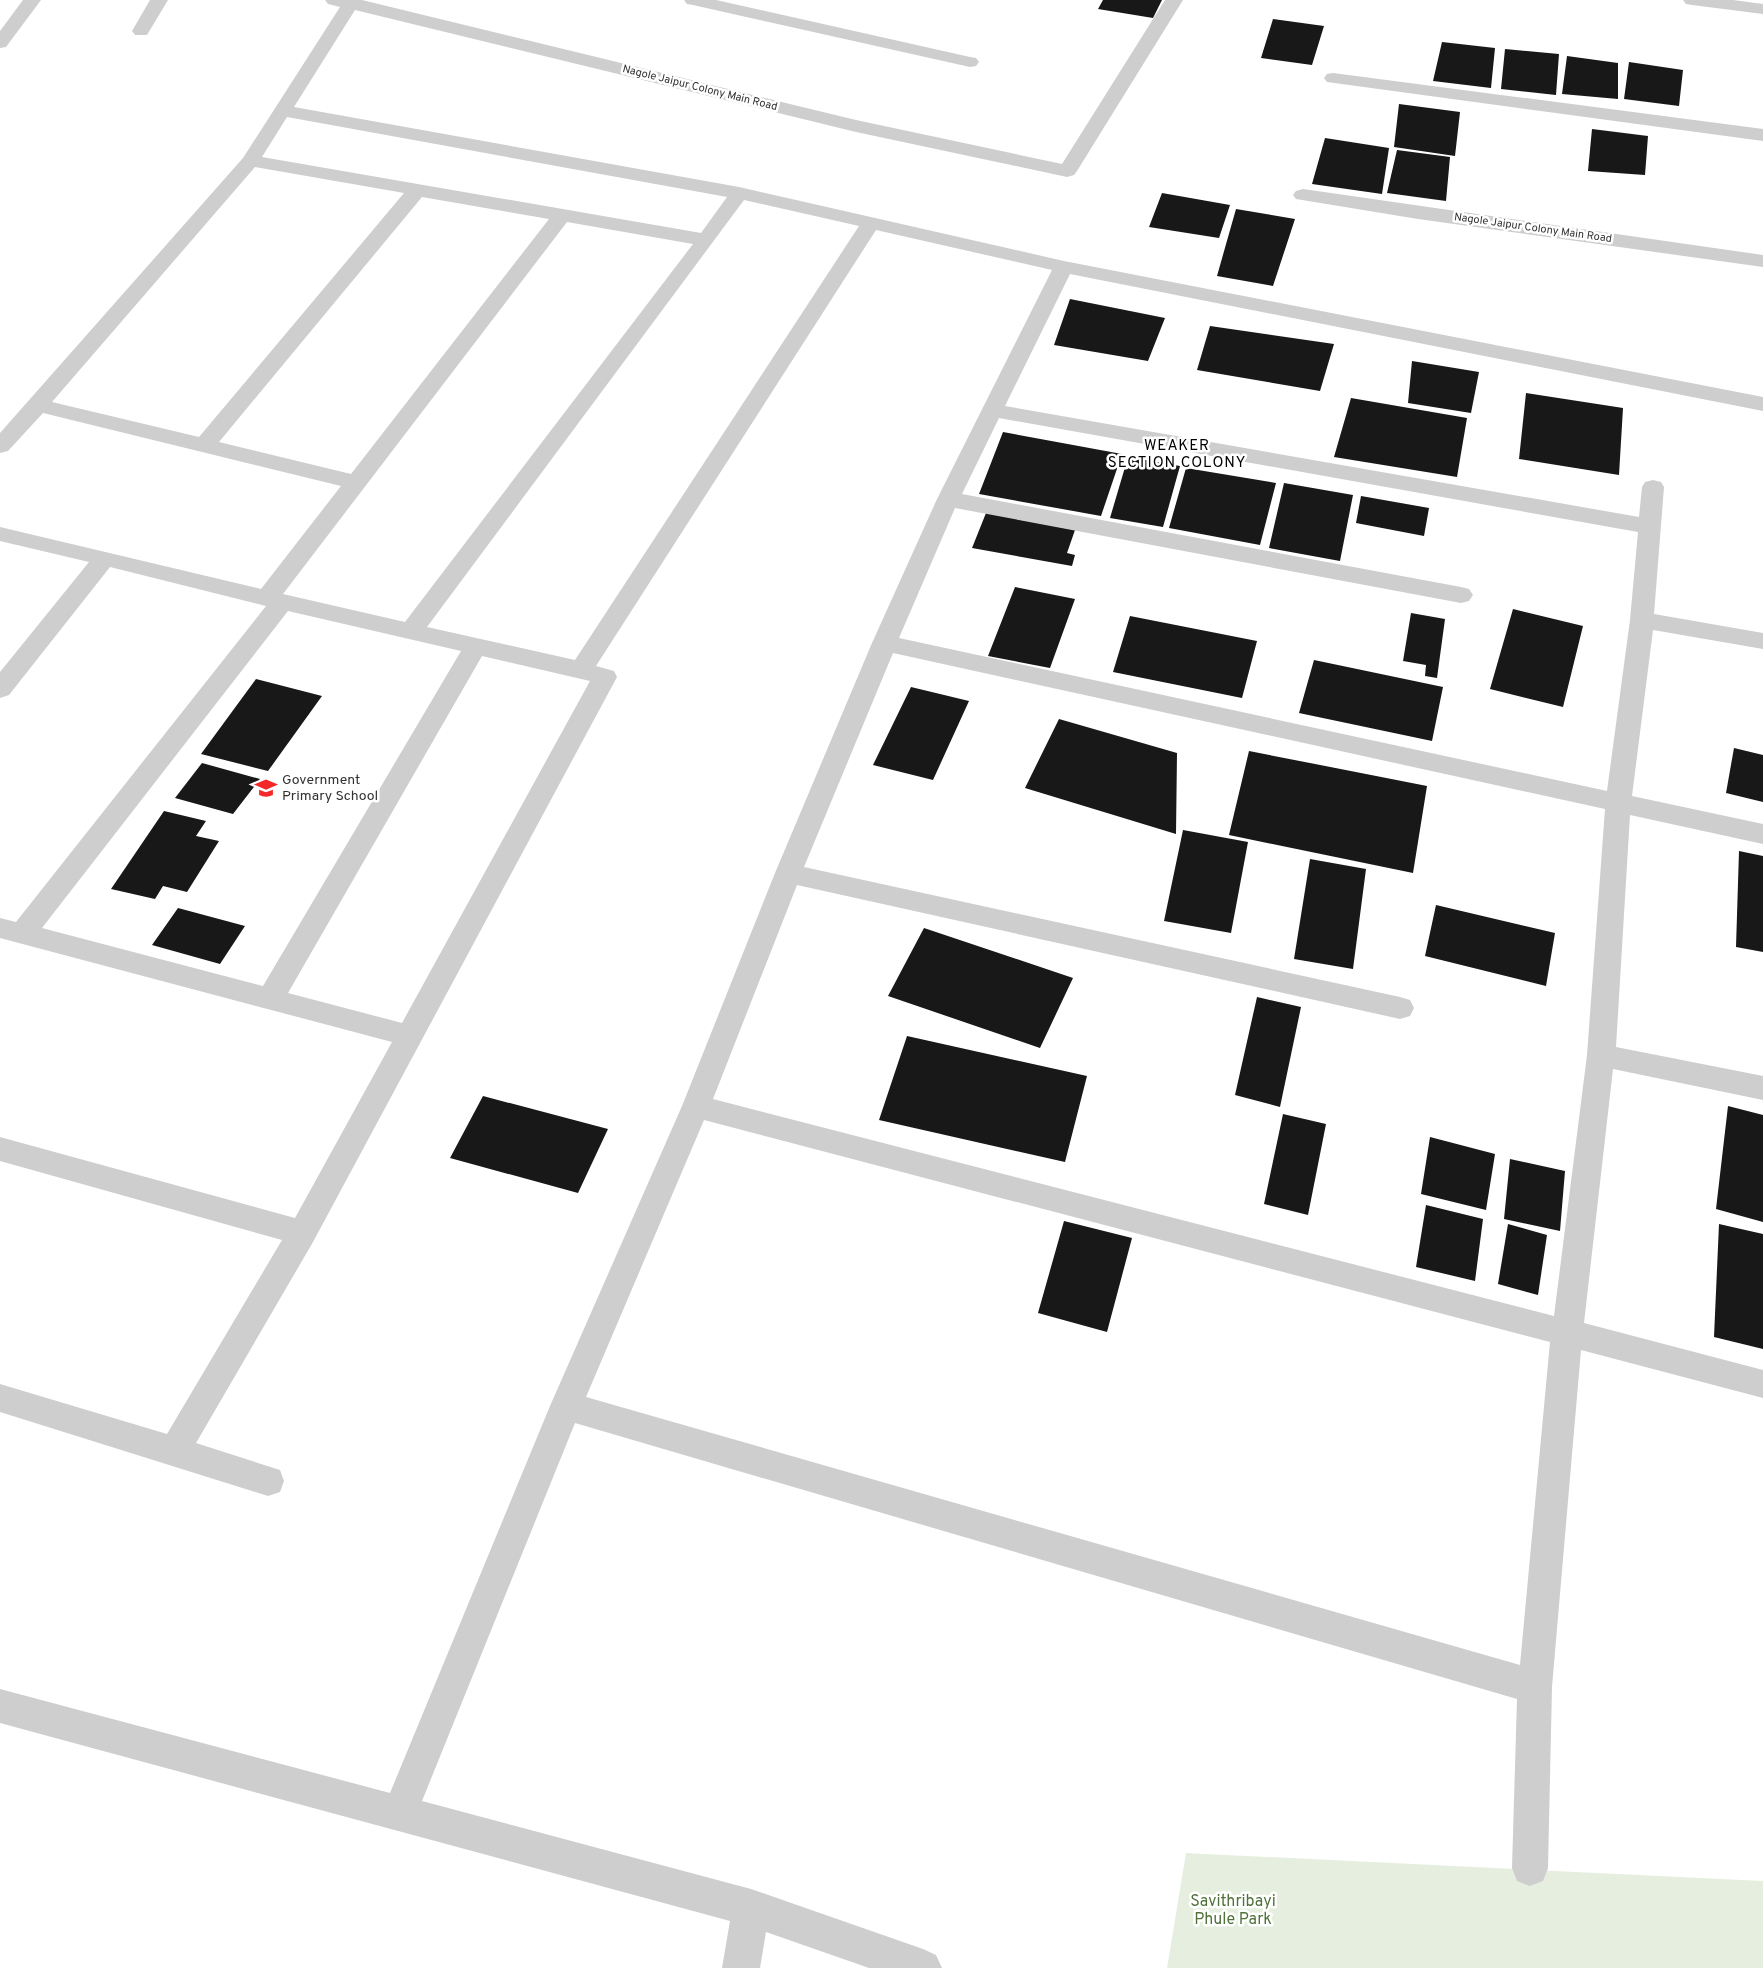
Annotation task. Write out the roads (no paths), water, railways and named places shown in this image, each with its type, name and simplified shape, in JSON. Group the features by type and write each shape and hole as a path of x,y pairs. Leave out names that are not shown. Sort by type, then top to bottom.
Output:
{"street":[{"path":"0,42 32,0"},
{"path":"141,31 159,0"},
{"path":"693,0 970,62"},
{"name":"Nagole Jaipur Colony Main Road","path":"346,1 856,126 1066,171 1174,0"},
{"path":"1692,0 1763,9"},
{"path":"0,446 38,405 250,161 283,110 346,1"},
{"path":"1333,78 1763,134"},
{"path":"283,110 739,193 1064,268 1763,404"},
{"path":"250,161 706,240"},
{"path":"204,446 416,191"},
{"path":"411,631 706,240 739,193"},
{"name":"Nagole Jaipur Colony Main Road","path":"1303,195 1400,211 1458,217 1763,261"},
{"path":"408,1035 12,931 274,600 355,482 561,216"},
{"path":"581,670 871,223"},
{"path":"399,1814 566,1406 696,1106 788,872 884,643 948,499 1064,268"},
{"path":"38,405 355,482"},
{"path":"993,410 1481,498 1649,526"},
{"path":"1530,1868 1534,1687 1567,1332 1601,1055 1618,804 1642,620 1653,487"},
{"path":"948,499 1461,595"},
{"path":"0,534 274,600 581,670 604,677 302,1233 174,1451"},
{"path":"0,689 105,558"},
{"path":"1642,620 1763,641"},
{"path":"884,643 1763,834"},
{"path":"270,999 476,646"},
{"path":"788,872 1400,1008"},
{"path":"1601,1055 1763,1088"},
{"path":"696,1106 1763,1384"},
{"path":"0,1149 302,1233"},
{"path":"0,1398 268,1482"},
{"path":"566,1406 1534,1687"},
{"path":"0,1706 751,1908 923,1968"},
{"path":"741,1968 751,1908"}],"place":[{"name":"Government Primary School","path":"266,788"}],"district":[{"name":"WEAKER SECTION COLONY","path":"1177,454"}],"park label":[{"name":"Savithribayi Phule Park","path":"1233,1911"}]}
